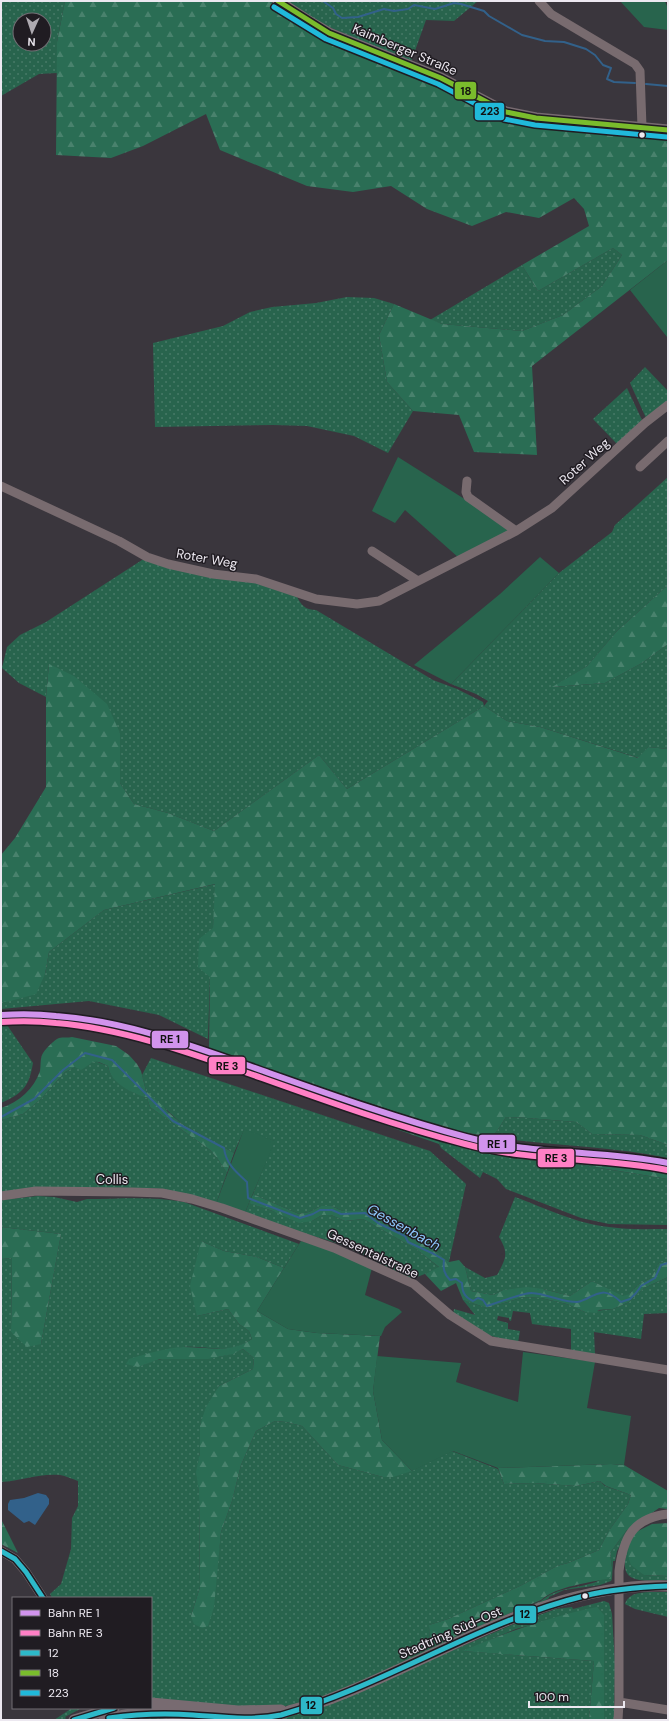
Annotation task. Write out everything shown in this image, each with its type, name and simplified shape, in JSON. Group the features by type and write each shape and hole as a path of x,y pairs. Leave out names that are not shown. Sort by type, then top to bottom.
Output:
{"main road":[{"name":"Kaimberger Straße","path":"278,1 312,24 441,78 506,112 536,118 668,130"},
{"name":"Stadtring Süd-Ost","path":"74,1720 108,1714 148,1713 259,1720 271,1718 349,1692 501,1624 533,1612 589,1594 619,1588 668,1586"},
{"name":"Stadtring Süd-Ost","path":"152,1703 238,1711 293,1710"}],"street":[{"path":"539,1 551,14 635,64 640,71 642,128"},
{"name":"Roter Weg","path":"1,486 119,541 147,557 168,564 213,574 256,579 316,599 357,604 380,601 516,530 552,508 645,423 668,407"},
{"path":"640,467 668,441"},
{"path":"467,481 466,492 468,497 516,530"},
{"path":"372,551 418,581"},
{"name":"Collis","path":"1,1196 36,1191 162,1193 192,1199 222,1208"},
{"name":"Gessentalstraße","path":"222,1208 334,1248 414,1284 450,1315 491,1341 668,1370"},
{"path":"618,1720 619,1588 621,1552 632,1530 650,1518 668,1514"},
{"path":"1,1551 15,1559 43,1597"},
{"path":"619,1702 668,1710"}],"green space":[{"path":"1,1 65,1 57,42 57,73 39,74 1,96"},
{"path":"65,1 270,1 314,31 346,45 432,77 509,116 668,134 668,260 532,366 537,455 474,452 459,415 413,411 387,382 379,335 394,304 442,324 522,331 563,315 602,286 622,255 613,248 538,291 522,265 589,226 584,209 574,198 539,218 506,212 472,226 427,209 391,186 353,192 307,186 220,150 206,114 143,146 111,158 56,155 57,42"},
{"path":"284,1 478,1 454,21 426,20 411,62 322,24"},
{"path":"620,1 665,1 668,9 668,30 644,27"},
{"path":"613,248 622,255 602,286 563,315 522,331 442,324 430,320 522,265 538,291"},
{"path":"668,260 668,336 667,337 630,290"},
{"path":"347,297 374,298 394,304 379,335 387,382 413,411 388,453 354,436 307,426 273,425 155,427 153,343 223,326 250,312 272,307 316,303"},
{"path":"645,367 668,391 668,400 646,418 630,383"},
{"path":"627,388 642,420 617,444 593,419"},
{"path":"398,457 512,529 459,558 405,510 395,523 372,511"},
{"path":"668,477 668,585 617,631 587,666 553,687 605,683 642,663 668,644 668,749 648,747 639,758 540,727 507,721 484,706 488,701 476,694 451,684 559,573 612,532 615,525"},
{"path":"540,557 559,573 451,684 414,665 500,594"},
{"path":"147,559 239,578 296,595 306,608 316,610 433,680 457,689 483,702 484,706 347,789 319,755 214,831 168,813 134,804 120,783 120,733 49,664 46,697 19,683 2,668 7,647 20,635 46,622 142,560"},
{"path":"668,585 668,644 642,663 605,683 552,687 587,666 617,631"},
{"path":"49,664 74,676 107,704 120,733 120,783 134,804 168,813 214,831 319,755 347,789 484,706 507,721 540,727 638,758 648,747 668,749 668,1145 640,1135 592,1134 576,1122 528,1118 506,1117 491,1137 447,1129 209,1049 210,977 198,967 199,939 213,928 215,884 104,910 49,952 45,974 36,994 7,1002 1,1002 1,855 15,838 46,787 46,697"},
{"path":"216,884 208,1039 159,1015 89,1001 1,1009 1,1002 7,1002 45,974 49,952 104,910"},
{"path":"1,1018 39,1018 35,1022 8,1022 7,1025 33,1063 27,1084 24,1088 15,1096 1,1103"},
{"path":"61,1019 108,1026 153,1037 220,1058 442,1136 439,1144 122,1035 66,1027 66,1025 61,1024"},
{"path":"72,1037 116,1046 129,1055 141,1071 146,1091 168,1112 182,1124 234,1153 227,1173 210,1150 150,1107 147,1098 129,1090 117,1082 108,1066 99,1062 93,1062 81,1070 75,1067 65,1072 41,1099 23,1114 1,1120 1,1108 20,1098 34,1084 40,1071 42,1055 47,1048 59,1038"},
{"path":"151,1058 430,1151 466,1184 449,1262 417,1236 381,1221 368,1211 343,1211 331,1206 321,1206 309,1212 299,1214 253,1194 274,1141 244,1130 234,1153 182,1124 146,1091 142,1075"},
{"path":"95,1061 108,1066 113,1077 118,1082 129,1090 147,1098 150,1107 210,1150 217,1158 227,1173 216,1204 163,1189 141,1188 1,1192 1,1120 23,1114 41,1099 65,1072 75,1067 85,1067 87,1064"},
{"path":"506,1117 576,1122 592,1134 640,1135 668,1145 668,1158 602,1148 491,1137"},
{"path":"244,1129 275,1141 244,1215 216,1204"},
{"path":"442,1136 488,1150 668,1179 668,1225 609,1224 581,1218 506,1189 497,1179 483,1172 480,1178 441,1148 439,1144"},
{"path":"490,1146 646,1162 668,1166 668,1179 477,1148"},
{"path":"253,1194 299,1214 309,1212 321,1206 331,1206 343,1211 368,1211 381,1221 417,1236 449,1262 459,1260 465,1267 471,1291 493,1295 503,1290 527,1287 543,1289 570,1296 592,1281 623,1296 629,1294 639,1284 651,1278 659,1263 668,1261 668,1277 644,1288 629,1302 613,1309 598,1310 597,1313 585,1312 567,1304 541,1298 524,1297 487,1308 463,1300 456,1283 441,1291 425,1274 439,1267 416,1249 363,1219 345,1221 331,1215 322,1215 312,1221 299,1223 273,1211 249,1203"},
{"path":"38,1196 54,1197 77,1202 87,1199 136,1198 172,1200 184,1202 299,1244 284,1268 257,1257 224,1251 201,1241 197,1316 228,1309 239,1324 249,1331 252,1339 234,1347 218,1349 183,1347 167,1352 138,1367 159,1360 223,1356 243,1349 254,1358 253,1369 219,1386 200,1425 200,1452 197,1472 199,1493 200,1587 191,1616 217,1566 221,1532 232,1501 241,1465 256,1431 275,1421 302,1426 338,1465 383,1477 411,1471 452,1451 498,1469 504,1484 534,1483 576,1486 600,1481 605,1486 631,1495 628,1504 608,1532 599,1550 557,1566 522,1585 448,1619 429,1625 430,1647 541,1601 561,1590 591,1584 600,1580 612,1568 610,1553 626,1531 628,1532 617,1551 615,1561 613,1561 611,1581 600,1585 564,1590 549,1597 540,1604 329,1696 302,1703 275,1707 229,1706 152,1700 152,1597 52,1597 50,1594 61,1584 71,1549 72,1518 78,1506 78,1481 62,1475 53,1475 1,1482 1,1259 12,1258 11,1332 41,1344 61,1234 1,1227 1,1200"},
{"path":"515,1197 585,1223 623,1229 668,1229 668,1261 659,1263 651,1278 639,1284 629,1294 623,1297 592,1281 570,1296 543,1289 503,1290 493,1295 471,1291 465,1267 485,1278 497,1275 503,1265 505,1252 499,1237"},
{"path":"249,1203 312,1221 322,1215 331,1215 345,1221 363,1219 416,1249 440,1268 412,1279 343,1245 244,1215"},
{"path":"1,1227 61,1234 41,1344 27,1347 11,1332 12,1258 1,1259"},
{"path":"201,1241 224,1251 257,1257 284,1268 257,1311 288,1329 317,1333 380,1336 373,1391 382,1440 412,1471 393,1477 383,1477 338,1465 302,1426 275,1421 256,1431 241,1465 232,1501 221,1532 214,1607 208,1626 202,1628 194,1624 191,1616 200,1587 199,1493 196,1472 200,1452 200,1425 206,1407 219,1386 253,1369 254,1358 243,1349 233,1354 208,1359 160,1359 138,1367 126,1364 129,1359 163,1350 183,1347 218,1349 235,1347 252,1339 249,1331 239,1324 228,1309 197,1316 190,1286"},
{"path":"301,1241 335,1251 372,1268 365,1295 399,1309 402,1312 385,1327 381,1336 317,1333 288,1329 257,1311"},
{"path":"668,1277 668,1313 644,1314 641,1339 594,1332 595,1355 571,1351 571,1329 532,1324 530,1313 513,1311 511,1321 509,1318 498,1316 497,1320 508,1323 508,1329 520,1331 518,1343 484,1334 453,1315 454,1309 475,1315 463,1300 487,1308 524,1297 541,1298 567,1304 585,1312 613,1309 629,1302 644,1288"},
{"path":"523,1352 595,1362 587,1408 631,1416 624,1465 611,1464 498,1468 453,1451 412,1471 382,1440 373,1391 377,1356 461,1363 456,1382 518,1402"},
{"path":"611,1464 624,1465 668,1491 668,1509 659,1508 626,1531 610,1553 612,1568 610,1578 556,1591 541,1600 430,1647 429,1625 448,1619 522,1585 557,1566 599,1550 608,1532 628,1504 631,1495 606,1486 600,1481 576,1486 534,1483 504,1484 498,1468"},
{"path":"1,1519 18,1553 1,1544"},
{"path":"668,1523 668,1576 644,1575 631,1565 628,1556 629,1544 636,1532 652,1524"},
{"path":"629,1544 644,1575 668,1576 668,1580 639,1580 632,1578 627,1574 625,1557"},
{"path":"668,1592 668,1617 635,1609 625,1604 629,1598 638,1593"},
{"path":"604,1601 609,1603 612,1614 615,1664 614,1720 604,1720 604,1615 538,1623 516,1629 463,1651 594,1661 589,1720 277,1720 315,1709 514,1624 556,1609 572,1607 573,1609"},
{"path":"597,1607 604,1615 604,1720 589,1720 594,1661 462,1651 528,1626 562,1615"},
{"path":"70,1709 80,1709 65,1717 66,1718 64,1720 54,1720"},
{"path":"148,1718 201,1720 130,1720"}],"water":[{"path":"38,1493 46,1495 49,1499 49,1504 35,1525 29,1521 24,1523 8,1510 10,1500 24,1498"}],"waterway":[{"path":"323,1 333,8 336,14 342,18 358,17 384,9 394,11 408,9 414,5 435,9 454,3 461,4 484,11 489,16 522,35 545,41 564,42 586,49 595,55 603,65 611,68 607,79 614,82 635,83"},
{"path":"646,84 668,86"},
{"name":"Gessenbach","path":"1,1117 34,1099 63,1070 85,1053 112,1060 173,1121 224,1148 229,1163 247,1182 248,1198 300,1218 320,1210 332,1210 341,1214 365,1213 378,1223 405,1236 408,1242 444,1260 444,1271 446,1276 450,1280 456,1279 462,1283 462,1289 467,1298 473,1301 478,1298 483,1300 487,1306 529,1293 577,1302 596,1294 608,1293 621,1302 630,1299 641,1286 655,1278 661,1265 668,1263"}],"transit line":[{"name":"18","path":"278,1 329,33 441,78 506,112 536,118 668,130"},
{"name":"223","path":"274,7 326,39 438,84 504,119 535,125 667,137"},
{"path":"1,1015 22,1014 83,1019 138,1030 191,1046 391,1115 491,1143 541,1150 617,1156 668,1163"},
{"path":"1,1022 29,1021 83,1026 135,1037 212,1061 388,1122 490,1150 540,1157 616,1163 667,1170"},
{"name":"12","path":"1,1551 15,1559 26,1572 42,1597"},
{"name":"12","path":"110,1720 109,1718 151,1714 182,1714 248,1718 281,1715 358,1687 469,1637 545,1607 584,1596 616,1590 668,1586"},
{"name":"12","path":"74,1720 111,1709"}]}
